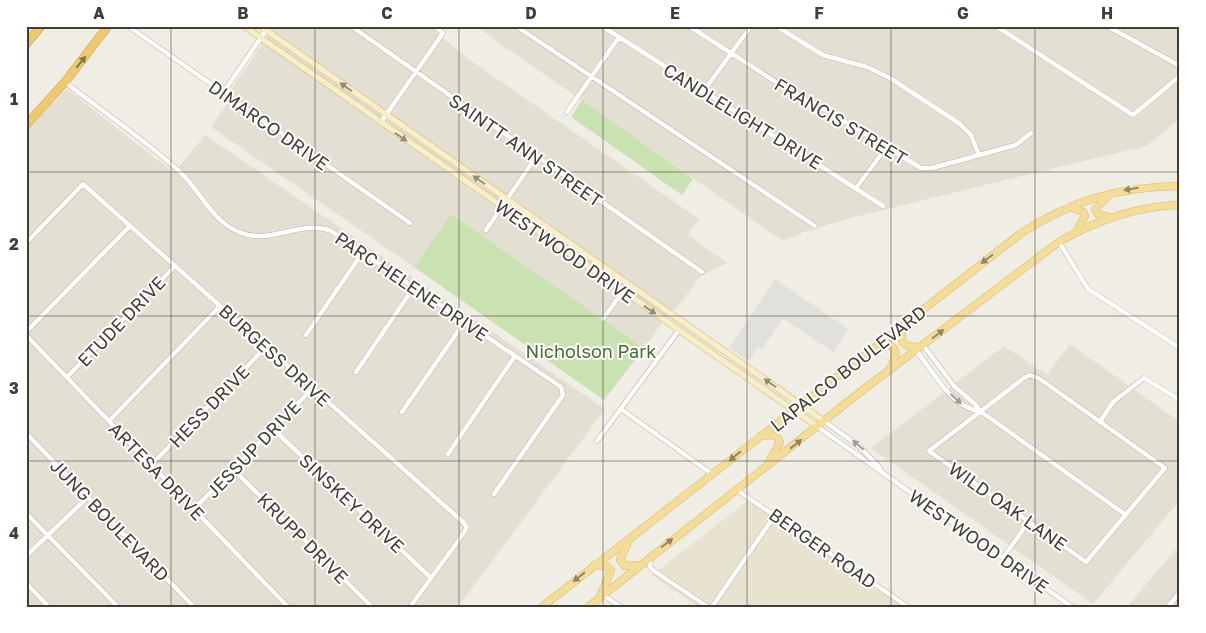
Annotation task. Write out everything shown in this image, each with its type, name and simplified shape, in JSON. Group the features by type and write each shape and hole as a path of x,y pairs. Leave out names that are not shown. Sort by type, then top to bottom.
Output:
{"highway":[{"path":"26,44 40,26"},
{"path":"26,125 65,82 108,26"}],"main road":[{"name":"LAPALCO BOULEVARD","path":"542,607 792,410 1020,234 1049,215 1113,192 1148,187 1180,186"},
{"path":"1111,218 1098,214 1095,209 1113,192"},
{"name":"LAPALCO BOULEVARD","path":"588,607 640,564 824,421 1059,242 1076,232 1111,218 1144,209 1180,204"},
{"path":"1070,206 1083,212 1085,216 1076,232"},
{"path":"908,321 902,331 902,341 906,345 919,348"},
{"path":"879,343 890,345 895,349 897,355 890,370"},
{"path":"760,436 771,435 777,437 780,442 767,467"},
{"path":"632,536 620,560 625,566 640,564"},
{"path":"594,565 608,567 611,570 600,597"}],"street":[{"name":"DIMARCO DRIVE","path":"128,26 410,223"},
{"name":"WESTWOOD DRIVE","path":"244,26 1072,607"},
{"name":"WESTWOOD DRIVE","path":"260,26 268,29 386,115 859,446 886,475"},
{"name":"SAINTT ANN STREET","path":"351,26 702,272"},
{"path":"381,122 443,33 434,26"},
{"path":"516,26 815,226"},
{"name":"CANDLELIGHT DRIVE","path":"602,26 883,206"},
{"name":"FRANCIS STREET","path":"689,26 799,97 837,116 916,166 926,168 1016,145 1031,133"},
{"path":"703,92 751,26"},
{"path":"776,26 824,55 866,66 890,78 960,124 971,135 979,155"},
{"path":"996,26 1133,114 1180,76"},
{"path":"1004,32 1007,26"},
{"path":"1107,26 1180,66"},
{"path":"223,93 268,29"},
{"path":"567,112 619,37"},
{"name":"PARC HELENE DRIVE","path":"65,82 180,172 199,192 218,217 230,228 246,235 264,237 298,228 322,228 337,234 563,390 563,395 494,494"},
{"path":"856,188 886,148"},
{"path":"486,230 536,157"},
{"name":"BURGESS DRIVE","path":"26,243 83,184 467,527 431,578"},
{"path":"26,334 130,226"},
{"path":"1059,242 1088,289 1180,348"},
{"path":"306,335 363,252"},
{"name":"ETUDE DRIVE","path":"67,377 175,266"},
{"path":"603,319 628,284"},
{"path":"356,372 414,287"},
{"path":"109,421 220,306"},
{"path":"402,412 465,321"},
{"path":"597,441 679,330"},
{"name":"ARTESA DRIVE","path":"26,334 288,607"},
{"name":"HESS DRIVE","path":"151,465 266,347"},
{"path":"919,348 955,398 970,410 980,411 1030,375 1040,379 1165,468 1126,515 980,411 919,348"},
{"path":"448,454 515,356"},
{"path":"1100,422 1114,402 1144,378 1180,400"},
{"name":"JESSUP DRIVE","path":"194,509 312,388"},
{"path":"621,410 712,474"},
{"name":"WILD OAK LANE","path":"980,411 929,451 1086,562 1126,515"},
{"name":"SINSKEY DRIVE","path":"273,429 431,578"},
{"name":"JUNG BOULEVARD","path":"26,433 194,607"},
{"name":"KRUPP DRIVE","path":"233,469 372,607"},
{"name":"BERGER ROAD","path":"737,490 908,607"},
{"path":"26,556 88,497"},
{"path":"26,513 118,607"},
{"path":"712,607 775,515"},
{"path":"1003,558 1029,521"},
{"path":"649,557 650,567 654,571 708,607"},
{"path":"410,607 431,578"},
{"path":"26,583 49,607"},
{"path":"1168,607 1180,592"},
{"path":"600,597 621,607"}],"shaded area":[{"path":"275,26 429,26 467,58 699,219 688,235 727,263 701,276 675,310 672,309 644,348 451,214 414,267 211,127 234,94 230,91"},
{"path":"475,26 1180,26 1180,119 1146,146 854,217 804,232 783,241"},
{"path":"67,89 174,173 205,135 605,409 458,607 26,607 26,131"},
{"path":"775,279 848,329 833,352 783,318 761,350 758,348 749,361 729,348"},
{"path":"1070,344 1180,422 1180,500 1093,604 871,448 1004,346 1047,375"},
{"path":"750,499 911,607 698,607 652,575"},
{"path":"1180,544 1180,607 1127,607"}],"green space":[{"path":"582,100 693,179 682,195 571,117"},
{"name":"Nicholson Park","path":"451,214 644,348 604,400 414,267"}]}
